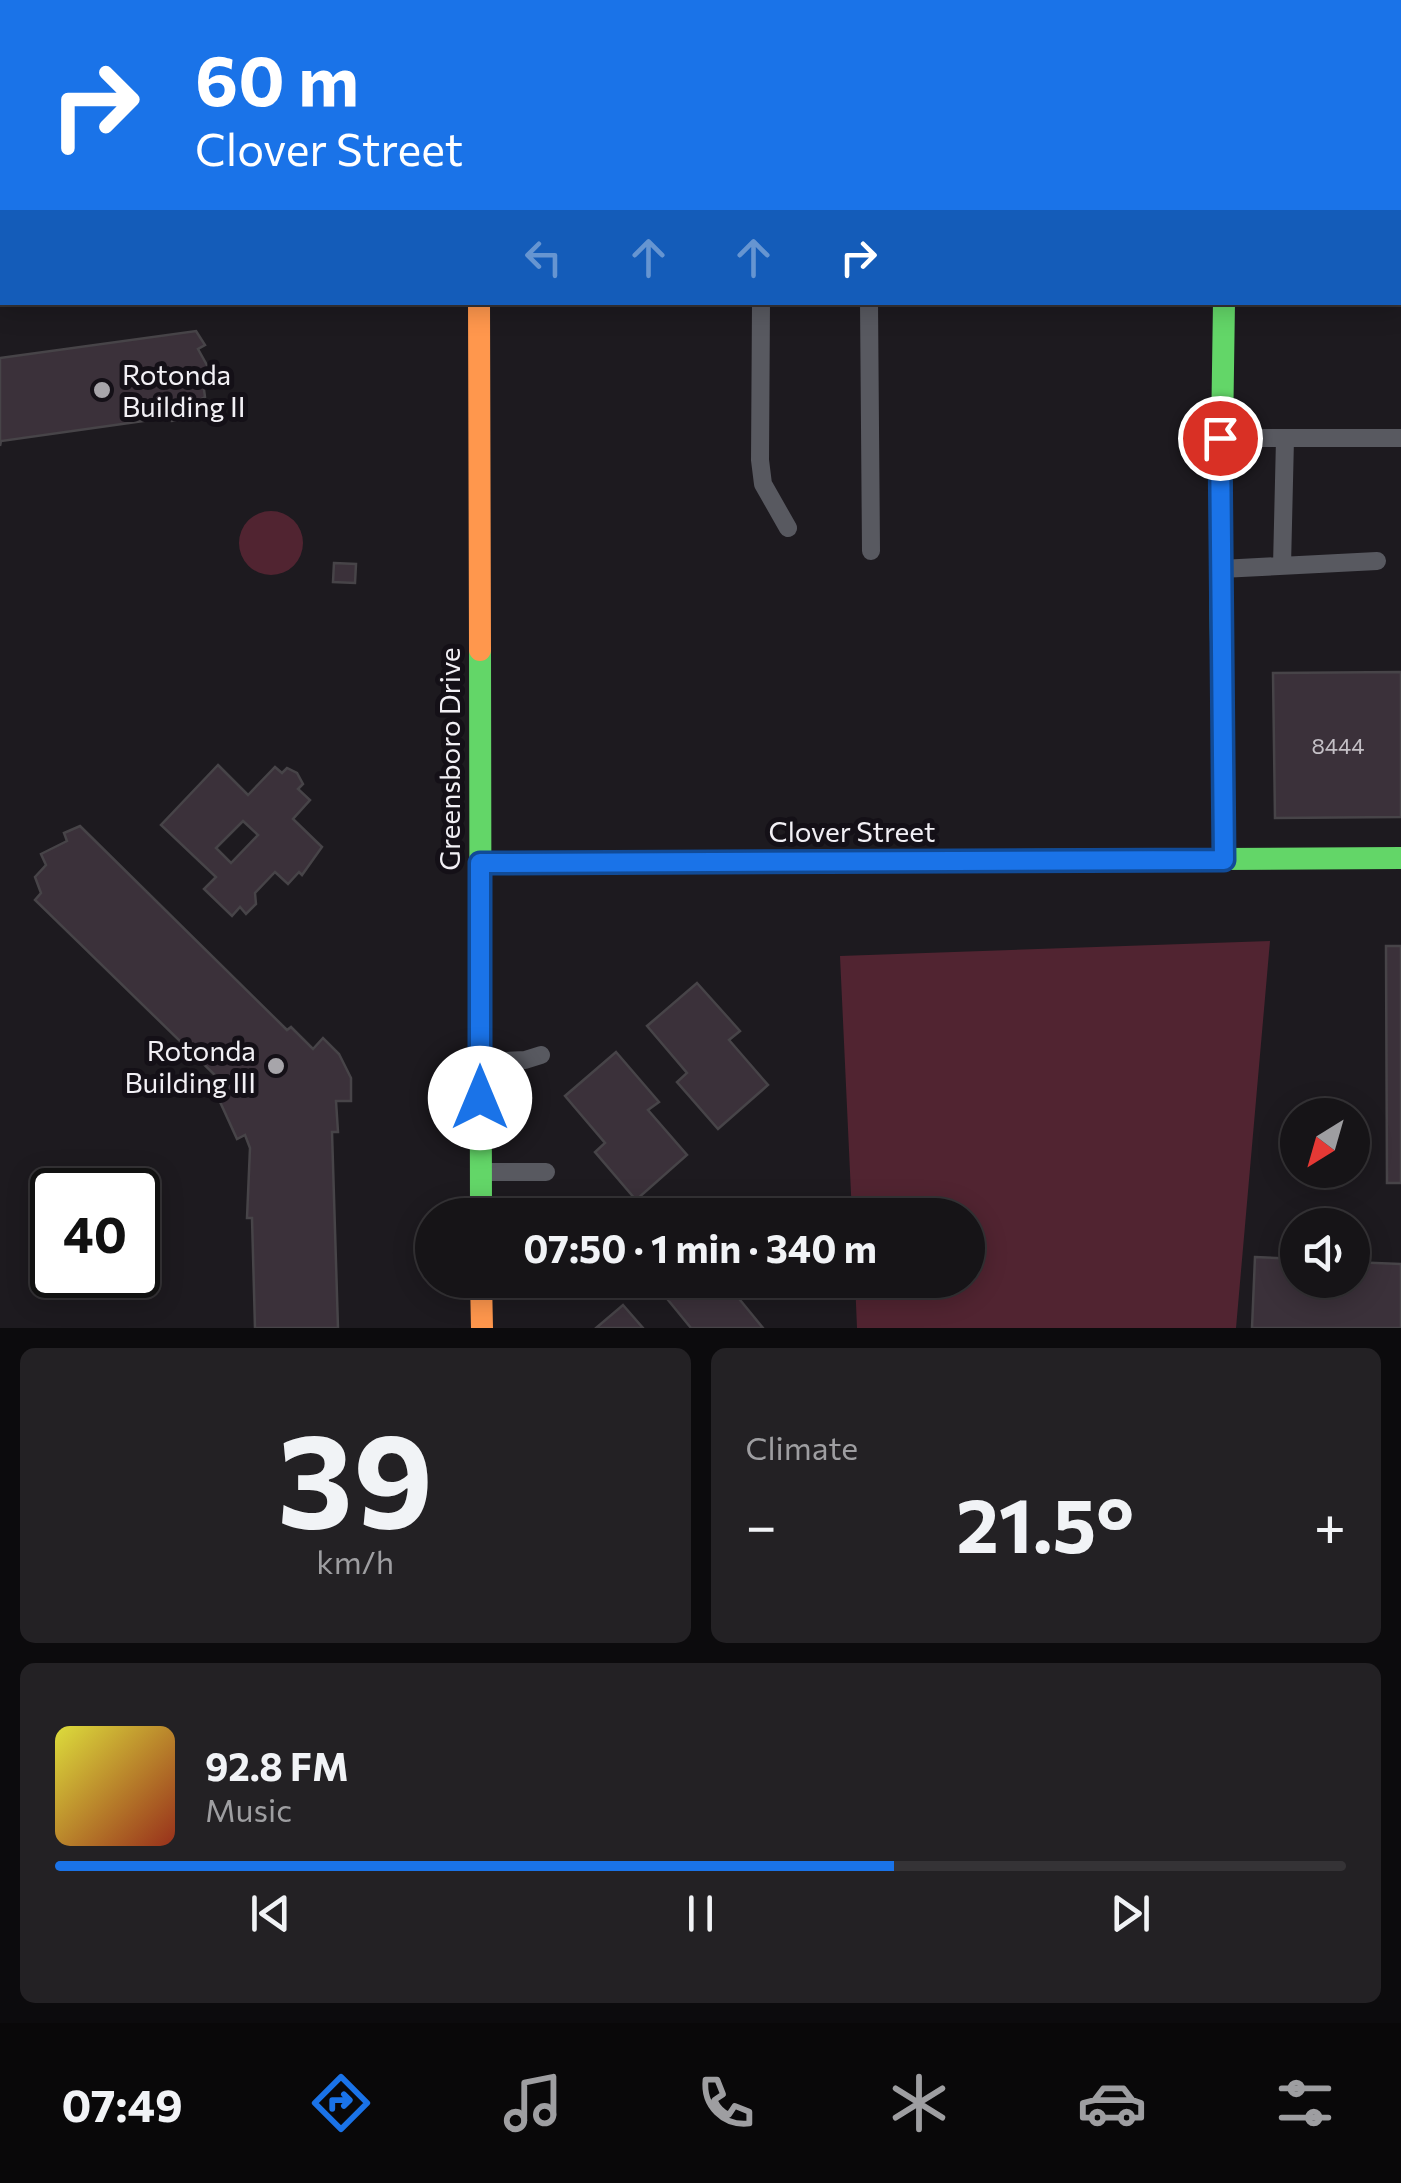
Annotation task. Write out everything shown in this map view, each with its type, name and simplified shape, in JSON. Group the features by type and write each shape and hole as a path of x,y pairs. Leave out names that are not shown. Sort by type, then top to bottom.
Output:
{"street":[{"name":"Greensboro Drive","path":"479,305 481,1198"},
{"path":"1224,305 1220,569 1224,860"},
{"name":"Clover Street","path":"480,863 1401,858"},
{"path":"481,1298 482,1328"}],"lane":[{"path":"761,305 760,460 763,484 788,528"},
{"path":"870,305 870,551"},
{"path":"1220,438 1401,438"},
{"path":"1282,566 1286,439"},
{"path":"1220,569 1377,562"},
{"path":"480,1062 525,1060 541,1055"},
{"path":"481,1172 546,1172"}],"shaded area":[{"path":"271,511 294,520 303,543 294,566 271,575 248,566 239,543 248,520"},
{"path":"1270,941 1236,1328 857,1328 856,1298 985,1298 985,1198 851,1198 840,956"}],"building":[{"name":"Rotonda Building II","path":"196,331 205,345 198,349 213,376 203,382 205,397 190,405 193,419 172,421 172,417 1,441 0,446 0,358"},
{"path":"334,563 356,564 355,583 333,582"},
{"path":"1401,672 1401,817 1275,818 1273,673"},
{"path":"218,765 248,795 275,767 282,773 287,768 297,773 303,784 298,789 310,800 293,819 322,847 302,875 299,872 288,884 275,872 255,893 256,904 246,914 240,907 232,916 204,889 216,877 161,825","holes":["243,821 258,835 231,863 216,848"]},
{"name":"Rotonda Building III","path":"80,826 287,1030 291,1027 313,1049 323,1038 339,1054 351,1078 351,1101 336,1101 338,1132 332,1132 338,1328 255,1328 252,1218 247,1218 250,1148 245,1135 237,1139 216,1093 224,1089 219,1079 35,900 41,893 35,877 46,865 41,854 67,841 64,833"},
{"path":"1386,946 1401,946 1401,1183 1387,1183"},
{"path":"697,983 740,1031 729,1040 768,1085 718,1129 677,1082 687,1073 647,1026"},
{"path":"616,1052 659,1102 648,1110 687,1155 634,1198 595,1152 605,1143 565,1096"},
{"path":"1255,1257 1280,1258 1280,1298 1370,1298 1370,1263 1401,1264 1401,1328 1252,1328"},
{"path":"738,1298 763,1328 691,1328 668,1300"},
{"path":"623,1305 643,1328 596,1328"}],"traffic: fast":[{"path":"1224,305 1220,569 1224,860"},
{"path":"480,650 481,1198"},
{"path":"480,863 1401,858"}],"traffic: slow":[{"path":"479,305 480,650"},
{"path":"481,1298 482,1328"}],"place":[{"name":"Rotonda Building II","path":"102,390"},
{"name":"Rotonda Building III","path":"276,1066"}],"route":[{"path":"480,1098 480,863 1224,860 1220,438"}]}
